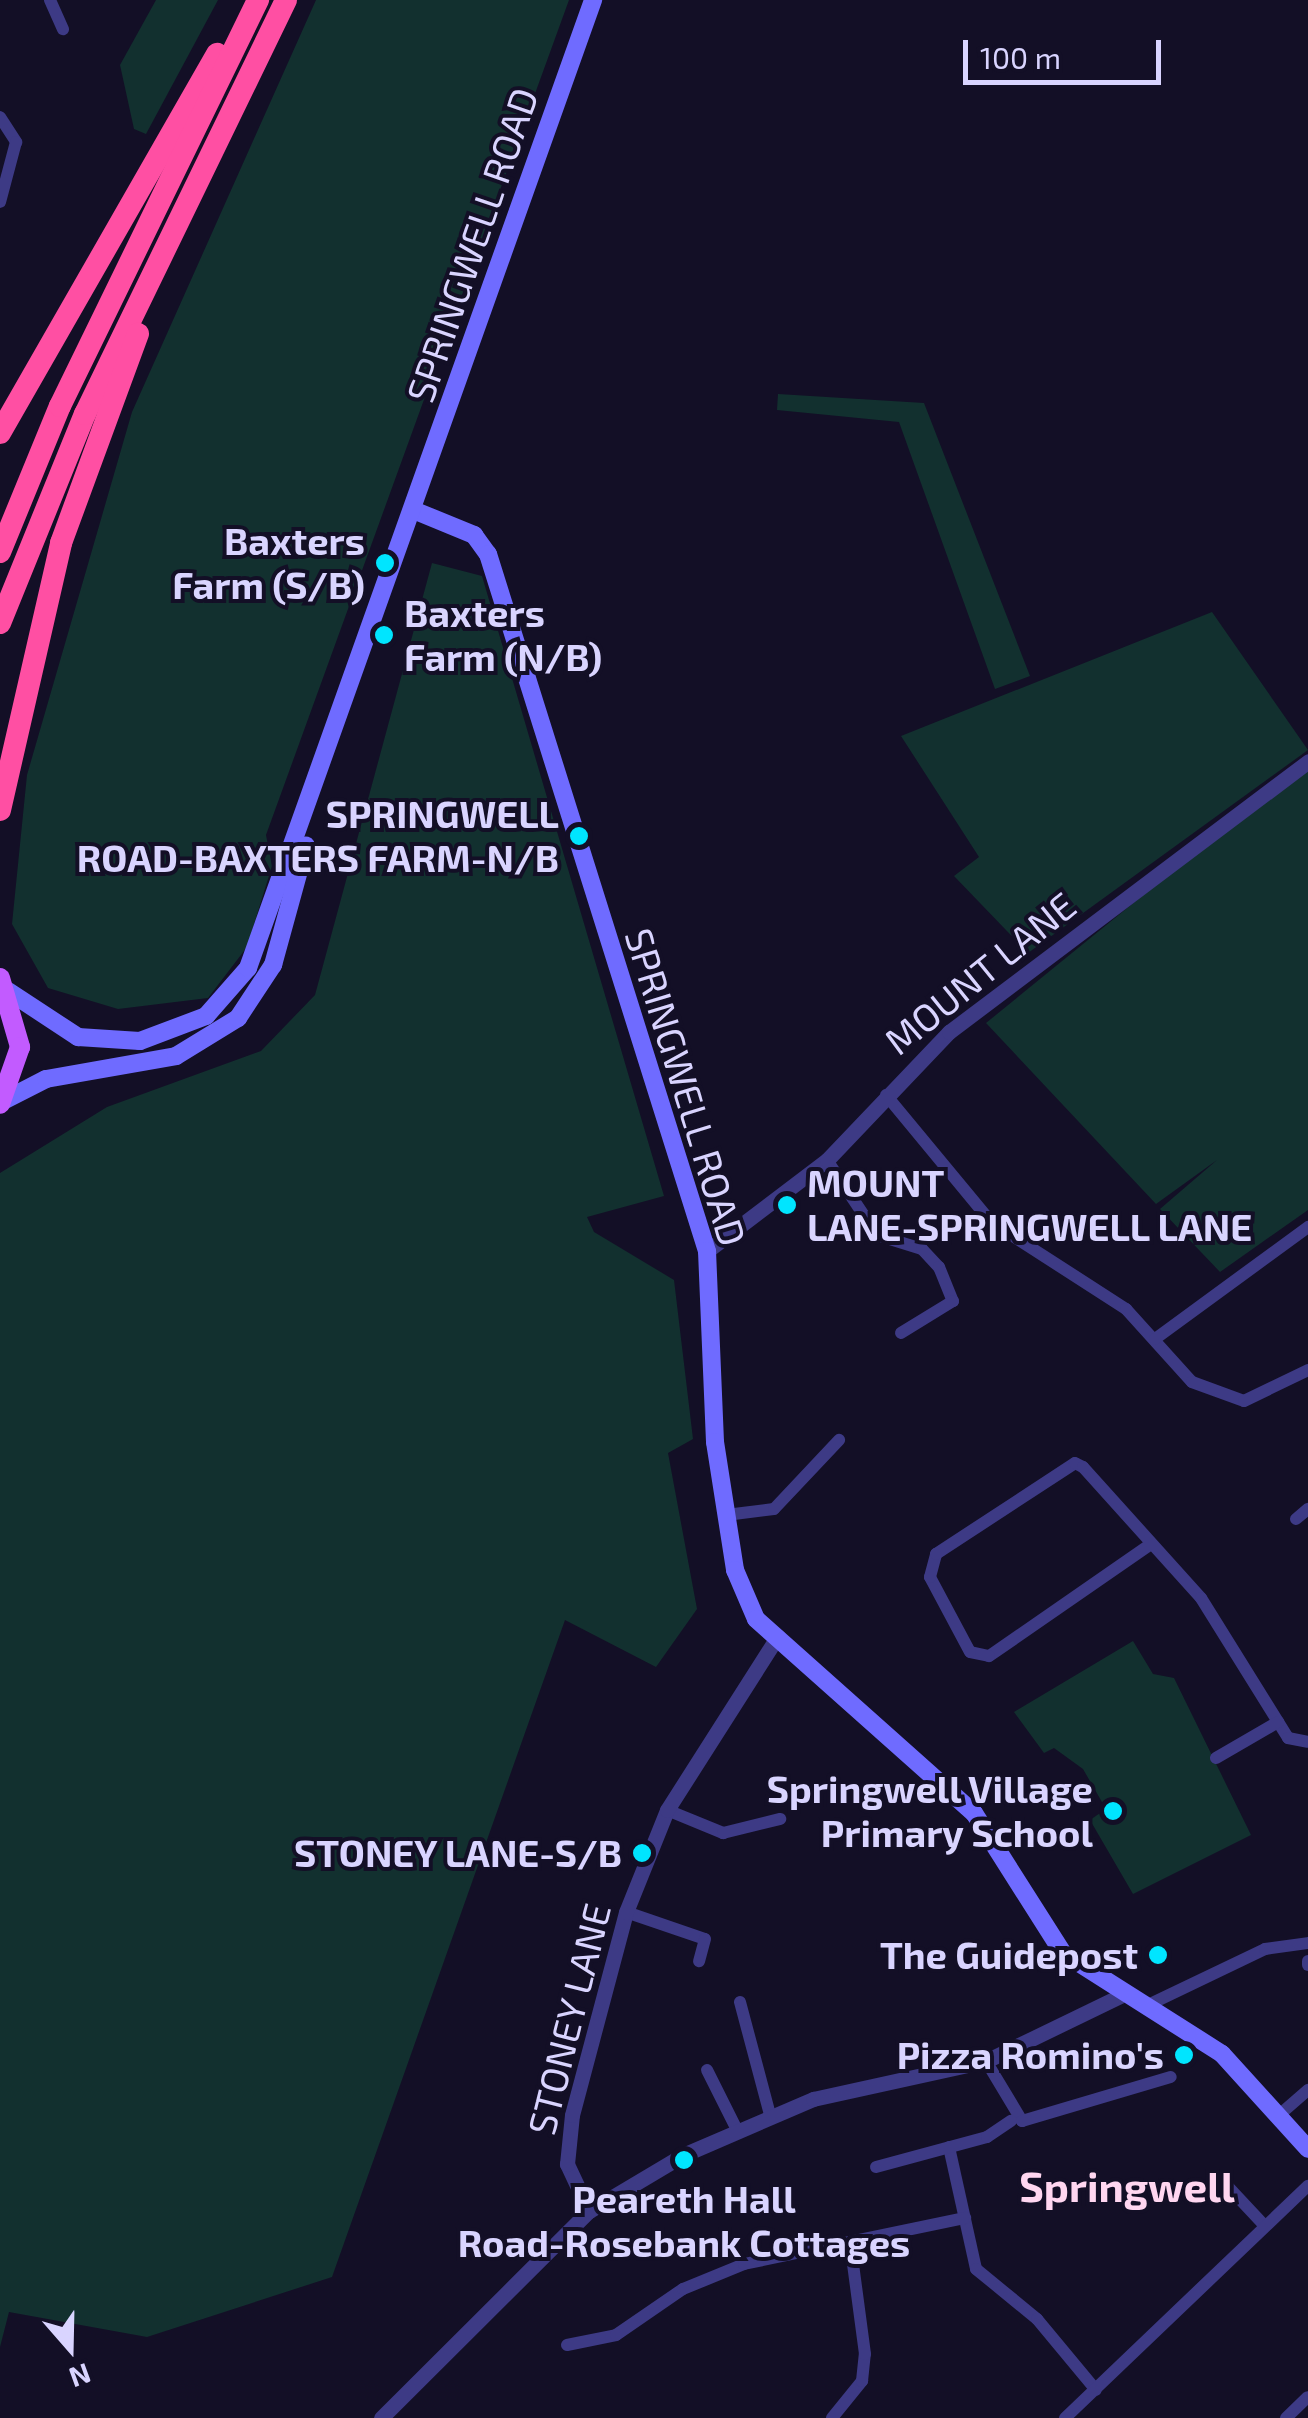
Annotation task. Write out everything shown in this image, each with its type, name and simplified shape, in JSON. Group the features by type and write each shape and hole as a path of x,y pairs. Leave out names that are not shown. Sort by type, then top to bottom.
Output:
{"highway":[{"path":"0,432 249,0"},
{"path":"0,552 60,406 258,0"},
{"path":"0,623 84,414 286,0"},
{"path":"0,810 62,543 192,189"}],"main road":[{"name":"SPRINGWELL ROAD","path":"4,985 52,1026 108,1043 140,1042 206,1016 248,968 418,512 593,0"},
{"name":"SPRINGWELL ROAD","path":"418,512 474,535 488,554 707,1251 726,1515 756,1619 974,1813 1062,1953 1120,1996 1222,2054 1308,2149"},
{"name":"SPRINGWELL ROAD","path":"1,1103 46,1079 176,1056 238,1018 273,965 325,767"},
{"path":"1,1103 20,1047 4,985"}],"street":[{"path":"50,0 63,29"},
{"path":"0,118 16,142 0,202"},
{"name":"MOUNT LANE","path":"707,1251 826,1160 949,1032 1308,761"},
{"path":"886,1095 991,1222 1126,1309 1219,1399 1276,1393 1308,1370"},
{"path":"826,1160 876,1235 922,1249 939,1267 954,1301 901,1332"},
{"path":"1155,1339 1308,1228"},
{"path":"726,1515 774,1509 839,1440"},
{"path":"1151,1544 989,1656 970,1652 928,1568 1075,1462 1151,1544 1201,1598 1288,1738 1308,1742"},
{"name":"STONEY LANE","path":"589,2211 567,2164 572,2115 626,1912 668,1810 778,1636"},
{"path":"1216,1758 1278,1722"},
{"path":"668,1810 723,1832 780,1819"},
{"path":"626,1912 706,1939 699,1961"},
{"path":"1144,2007 1265,1949 1308,1944"},
{"path":"380,2418 589,2211 770,2116 986,2061 1120,1996"},
{"path":"740,2002 770,2116"},
{"path":"986,2061 1022,2122 1171,2076"},
{"path":"707,2070 737,2130"},
{"path":"1278,2116 1308,2090"},
{"path":"876,2167 949,2147 1011,2120"},
{"path":"949,2147 965,2218 987,2286 1037,2319 1096,2390"},
{"path":"1220,2178 1264,2225"},
{"path":"1066,2418 1308,2186"},
{"path":"567,2345 616,2335 682,2289 744,2264 965,2218"},
{"path":"832,2418 862,2381 865,2354 850,2242"},
{"path":"1286,2418 1308,2397"}],"green space":[{"path":"156,0 218,0 146,134 134,129 120,65"},
{"path":"316,0 569,0 266,835 272,866 247,947 208,998 118,1009 48,988 12,924 27,775 132,412"},
{"path":"778,394 924,403 1030,676 995,689 899,422 777,410"},
{"path":"432,563 482,576 664,1196 587,1217 594,1232 674,1280 693,1439 668,1453 697,1609 656,1667 565,1620 332,2277 147,2337 9,2312 0,2347 0,1173 107,1107 261,1051 315,995"},
{"path":"1212,612 1308,750 1028,953 954,876 979,857 901,736"},
{"path":"1308,761 1308,1210 1220,1272 1160,1209 1217,1160 1156,1204 986,1023"},
{"path":"1133,1641 1153,1674 1174,1678 1251,1835 1133,1894 1090,1820 1106,1809 1083,1769 1054,1748 1044,1753 1014,1712"}],"place":[{"name":"Baxters Farm (S/B)","path":"385,563"},
{"name":"Baxters Farm (N/B)","path":"384,635"},
{"name":"SPRINGWELL ROAD-BAXTERS FARM-N/B","path":"579,836"},
{"name":"MOUNT LANE-SPRINGWELL LANE","path":"787,1205"},
{"name":"Springwell Village Primary School","path":"1113,1811"},
{"name":"STONEY LANE-S/B","path":"642,1853"},
{"name":"The Guidepost","path":"1158,1955"},
{"name":"Pizza Romino's","path":"1184,2055"},
{"name":"Peareth Hall Road-Rosebank Cottages","path":"684,2160"}],"district":[{"name":"Springwell","path":"1127,2185"}]}
